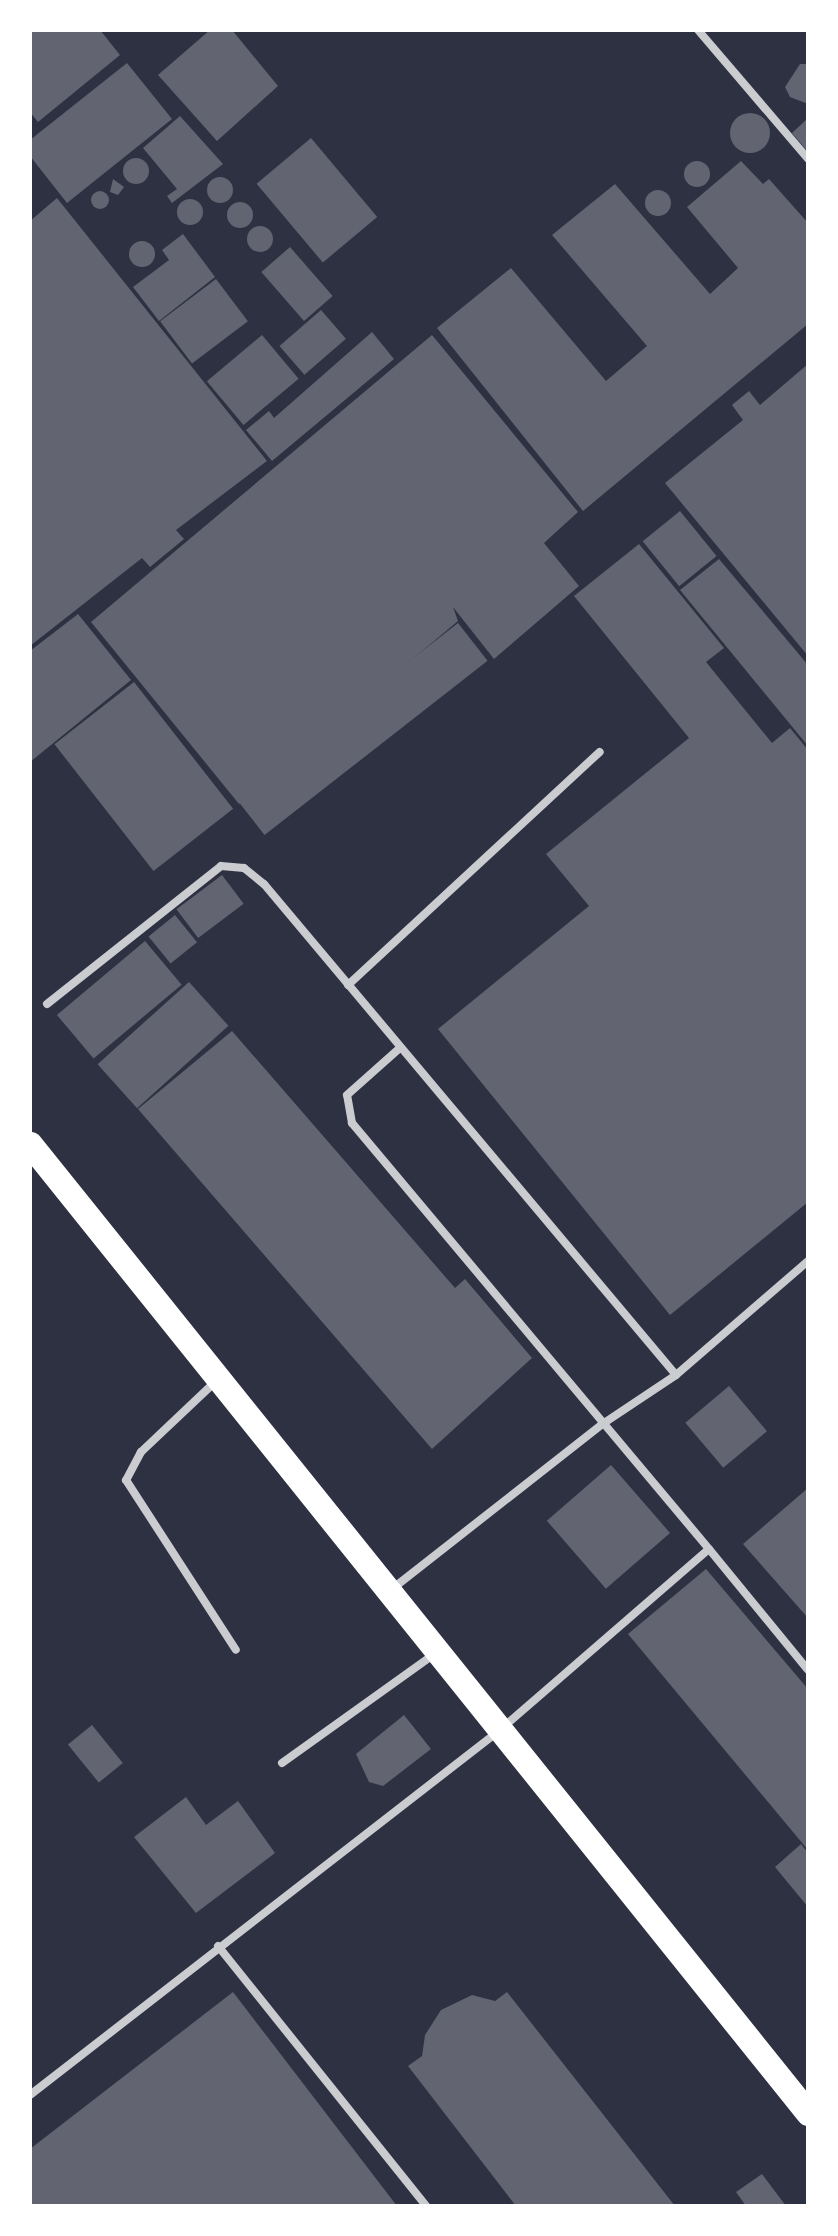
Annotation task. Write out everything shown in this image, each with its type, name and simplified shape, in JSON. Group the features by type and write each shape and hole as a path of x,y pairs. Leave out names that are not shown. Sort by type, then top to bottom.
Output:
{"main road":[{"path":"30,1144 808,2113"}],"lane":[{"path":"698,30 808,159"},
{"path":"348,985 600,752"},
{"path":"46,1004 220,866 232,864 264,884 676,1375"},
{"path":"400,1048 347,1095 352,1123 808,1670"},
{"path":"389,1592 601,1425 676,1375 808,1261"},
{"path":"218,1379 141,1452 126,1480 236,1650"},
{"path":"30,2094 500,1730 710,1549"},
{"path":"282,1763 438,1652"},
{"path":"218,1946 426,2206"}],"building":[{"path":"30,30 100,30 120,55 38,122 30,112"},
{"path":"210,30 232,30 278,86 217,141 158,75"},
{"path":"127,63 172,119 67,203 30,156 30,140"},
{"path":"800,64 808,64 808,104 790,97 785,87"},
{"path":"750,113 764,119 770,133 764,147 750,153 736,147 730,133 736,119"},
{"path":"180,116 223,164 172,203 167,196 177,189 143,148"},
{"path":"808,118 808,152 792,133"},
{"path":"311,138 377,217 323,263 257,184"},
{"path":"136,158 145,162 149,171 145,180 136,184 127,180 123,171 127,162"},
{"path":"697,161 706,165 710,174 706,183 697,187 688,183 684,174 688,165"},
{"path":"741,161 763,184 769,179 808,223 808,324 583,511 437,328 511,268 606,381 647,346 552,235 615,184 710,294 738,268 687,207"},
{"path":"220,177 229,181 233,190 229,199 220,203 211,199 207,190 211,181"},
{"path":"113,179 124,187 118,195 110,192"},
{"path":"658,190 667,194 671,203 667,212 658,216 649,212 645,203 649,194"},
{"path":"100,191 109,200 100,209 91,200"},
{"path":"57,198 267,461 176,530 184,539 150,567 142,558 30,646 30,221"},
{"path":"190,199 199,203 203,212 199,221 190,225 181,221 177,212 181,203"},
{"path":"240,202 249,206 253,215 249,224 240,228 231,224 227,215 231,206"},
{"path":"260,226 269,230 273,239 269,248 260,252 251,248 247,239 251,230"},
{"path":"183,234 215,277 159,321 133,287 169,260 162,250"},
{"path":"142,241 151,245 155,254 151,263 142,267 133,263 129,254 133,245"},
{"path":"290,247 333,296 304,321 261,272"},
{"path":"216,279 248,321 192,363 160,321"},
{"path":"321,310 346,339 304,375 279,346"},
{"path":"372,332 394,359 272,461 246,430 269,411 274,418"},
{"path":"262,335 299,379 243,425 207,381"},
{"path":"432,335 578,512 544,543 579,586 494,659 453,607 458,621 239,804 91,622"},
{"path":"808,364 808,656 665,483 743,420 732,405 749,391 760,405"},
{"path":"680,511 717,556 679,586 643,541"},
{"path":"639,544 724,648 706,662 772,743 790,728 808,750 808,1202 670,1315 438,1029 589,906 546,854 689,738 574,596"},
{"path":"719,559 808,665 808,746 680,590"},
{"path":"78,614 131,680 30,762 30,651"},
{"path":"458,623 488,661 265,835 235,797"},
{"path":"134,682 233,809 154,871 54,744"},
{"path":"222,875 244,904 198,938 176,909"},
{"path":"175,915 197,942 171,964 149,936"},
{"path":"145,941 182,985 94,1059 57,1015"},
{"path":"189,982 228,1026 137,1108 98,1064"},
{"path":"232,1031 455,1288 465,1279 532,1358 432,1449 138,1109"},
{"path":"729,1386 767,1431 723,1468 685,1423"},
{"path":"611,1465 670,1533 606,1589 547,1521"},
{"path":"808,1488 808,1618 743,1544"},
{"path":"706,1569 808,1689 808,1850 628,1634"},
{"path":"404,1715 431,1749 383,1786 369,1782 356,1754"},
{"path":"92,1725 123,1763 99,1783 68,1745"},
{"path":"186,1797 206,1825 238,1801 275,1853 196,1913 134,1837"},
{"path":"801,1844 808,1853 808,1907 775,1867"},
{"path":"233,1992 397,2206 30,2206 30,2149"},
{"path":"507,1992 675,2206 516,2206 408,2066 422,2056 425,2035 441,2010 472,1995 495,2001"},
{"path":"762,2174 786,2206 746,2206 736,2192"}]}
